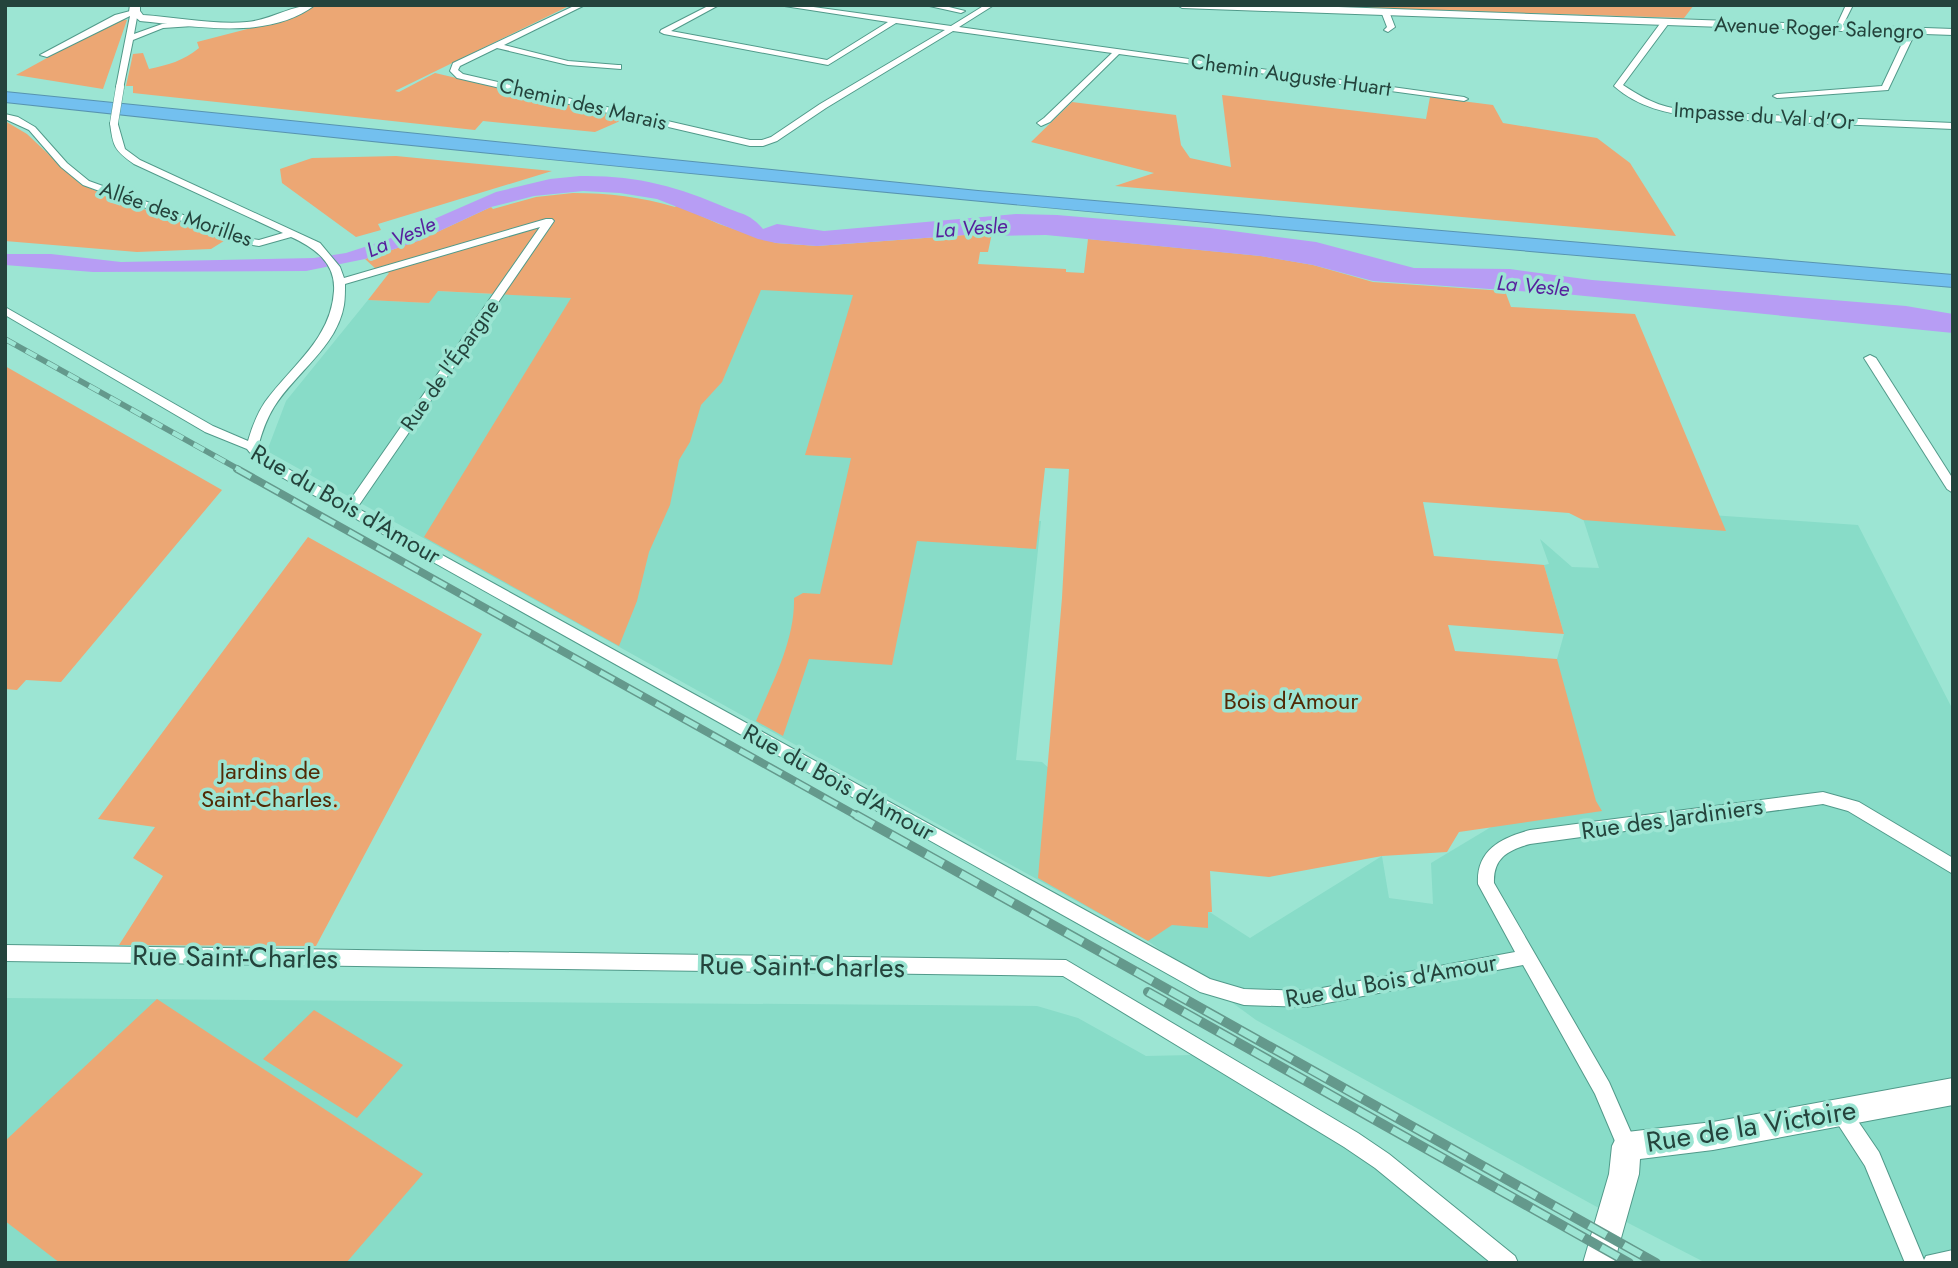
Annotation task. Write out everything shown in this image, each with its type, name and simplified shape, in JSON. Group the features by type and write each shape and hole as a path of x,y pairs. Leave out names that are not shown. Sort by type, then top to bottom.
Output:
{"highway":[{"path":"5,87 57,98 627,162 1090,206 1953,281"},
{"path":"5,97 57,98 1092,197 1953,271"}],"street":[{"path":"135,9 140,18 245,26 268,22 310,5"},
{"name":"Chemin des Marais","path":"582,5 456,65 454,71 460,76 763,143 774,139 953,27"},
{"path":"716,5 664,32 828,63 896,20"},
{"path":"781,5 953,27 991,5"},
{"path":"928,5 961,11"},
{"name":"Avenue Roger Salengro","path":"1182,5 1953,32"},
{"path":"1837,29 1850,5"},
{"path":"135,9 114,123 121,151 137,162 317,245 335,267 340,282 340,307 329,333 266,413 256,431 252,447"},
{"path":"44,55 135,9"},
{"path":"1386,13 1391,27 1388,30"},
{"name":"Impasse du Val d'Or","path":"1665,23 1618,86 1648,105 1667,111 1709,116 1953,127"},
{"path":"130,38 162,26 193,24"},
{"name":"Chemin Auguste Huart","path":"953,27 1464,99"},
{"path":"1777,96 1885,88 1911,33 1909,31"},
{"name":"Chemin des Marais","path":"496,46 568,63 618,67"},
{"path":"1041,122 1047,120 1118,51"},
{"name":"Allée des Morilles","path":"5,116 16,118 36,131 65,166 86,183 245,242 259,243 289,234"},
{"name":"Rue de l'Épargne","path":"340,282 549,221 351,508"},
{"name":"Rue du Bois d'Amour","path":"5,310 209,429 252,447 264,462 1206,986 1244,998 1306,999 1527,957 1602,1088 1627,1146"},
{"path":"1870,358 1953,489"},
{"name":"Rue des Jardiniers","path":"1527,957 1497,908 1484,875 1487,864 1498,849 1522,839 1823,797 1853,806 1953,867"},
{"name":"Rue Saint-Charles","path":"5,953 1066,968 1350,1140 1400,1175 1508,1263"},
{"name":"Rue de la Victoire","path":"1598,1263 1624,1174 1627,1146 1713,1136 1953,1091"},
{"path":"1840,1112 1872,1159 1915,1263"},
{"path":"1933,1263 1953,1260"}],"shaded area":[{"path":"761,280 858,294 938,461 927,514 1041,521 1016,760 1042,762 1208,911 1250,938 1382,856 1389,898 1433,904 1431,863 1491,827 1557,659 1564,634 1544,565 1549,564 1540,539 1572,567 1599,568 1579,506 1858,525 1953,710 1953,1263 1706,1263 1597,1207 1256,1020 1148,941 267,451 286,401 368,300 429,303 437,291 492,294"},
{"path":"5,998 1037,1006 1078,1018 1146,1056 1192,1055 1379,1165 1499,1263 5,1263"}],"green space":[{"path":"319,5 571,5 395,91 399,92 435,73 627,118 595,132 483,121 475,130 133,93 133,86 126,86 133,54 143,53 149,69 163,66 199,48 197,42 267,24"},
{"path":"1269,5 1694,5 1684,18"},
{"path":"118,19 127,20 103,89 16,75"},
{"path":"1222,95 1426,119 1430,97 1493,105 1503,123 1597,138 1630,163 1676,236 1115,186 1154,173 1031,142 1072,102 1176,115 1181,145 1190,158 1231,167"},
{"path":"5,121 27,134 79,183 102,194 227,239 211,249 137,252 5,241"},
{"path":"396,156 552,171 378,224 381,230 356,237 282,183 280,169 312,158"},
{"name":"Bois d'Amour","path":"573,193 612,195 675,207 677,205 719,224 776,243 817,246 992,233 988,252 980,252 978,264 1066,269 1066,272 1084,273 1088,239 1261,256 1313,265 1373,282 1505,291 1511,307 1635,314 1726,531 1583,520 1569,513 1423,502 1434,556 1544,565 1564,634 1448,625 1455,651 1557,659 1596,801 1602,811 1459,832 1447,852 1382,856 1269,877 1210,871 1212,912 1208,912 1208,928 1172,925 1148,941 1038,878 1062,598 1069,469 1045,468 1036,549 917,541 892,665 809,659 783,736 756,721 787,646 794,598 803,593 820,594 851,458 805,455 853,295 761,290 722,382 701,405 690,442 679,460 670,505 649,552 637,601 619,646 424,537 571,298 438,291 429,303 368,300 389,273 376,269 365,259 418,241 491,207 493,209 536,197"},
{"path":"5,366 222,490 61,682 26,680 17,690 5,689"},
{"name":"Jardins de Saint-Charles.","path":"308,537 482,634 316,946 119,945 163,876 133,858 155,827 98,819"},
{"path":"157,999 423,1174 346,1263 60,1263 5,1221 5,1141"},
{"path":"314,1010 403,1065 357,1118 263,1059"}],"water":[{"name":"La Vesle","path":"580,176 619,177 673,188 747,216 763,229 777,224 824,231 1016,214 1210,228 1316,242 1414,268 1510,269 1592,280 1906,306 1953,314 1953,333 1575,295 1373,281 1313,265 1260,256 1046,235 992,236 992,233 817,246 776,243 758,239 657,199 583,191 534,196 491,207 418,241 365,259 306,271 93,272 5,265 5,254 51,254 121,262 314,258 346,253 386,240 496,192 550,179"}],"railway":[{"path":"5,339 240,470"},
{"path":"237,469 859,817"},
{"path":"856,815 1656,1263"},
{"path":"1148,992 1629,1263"}]}
